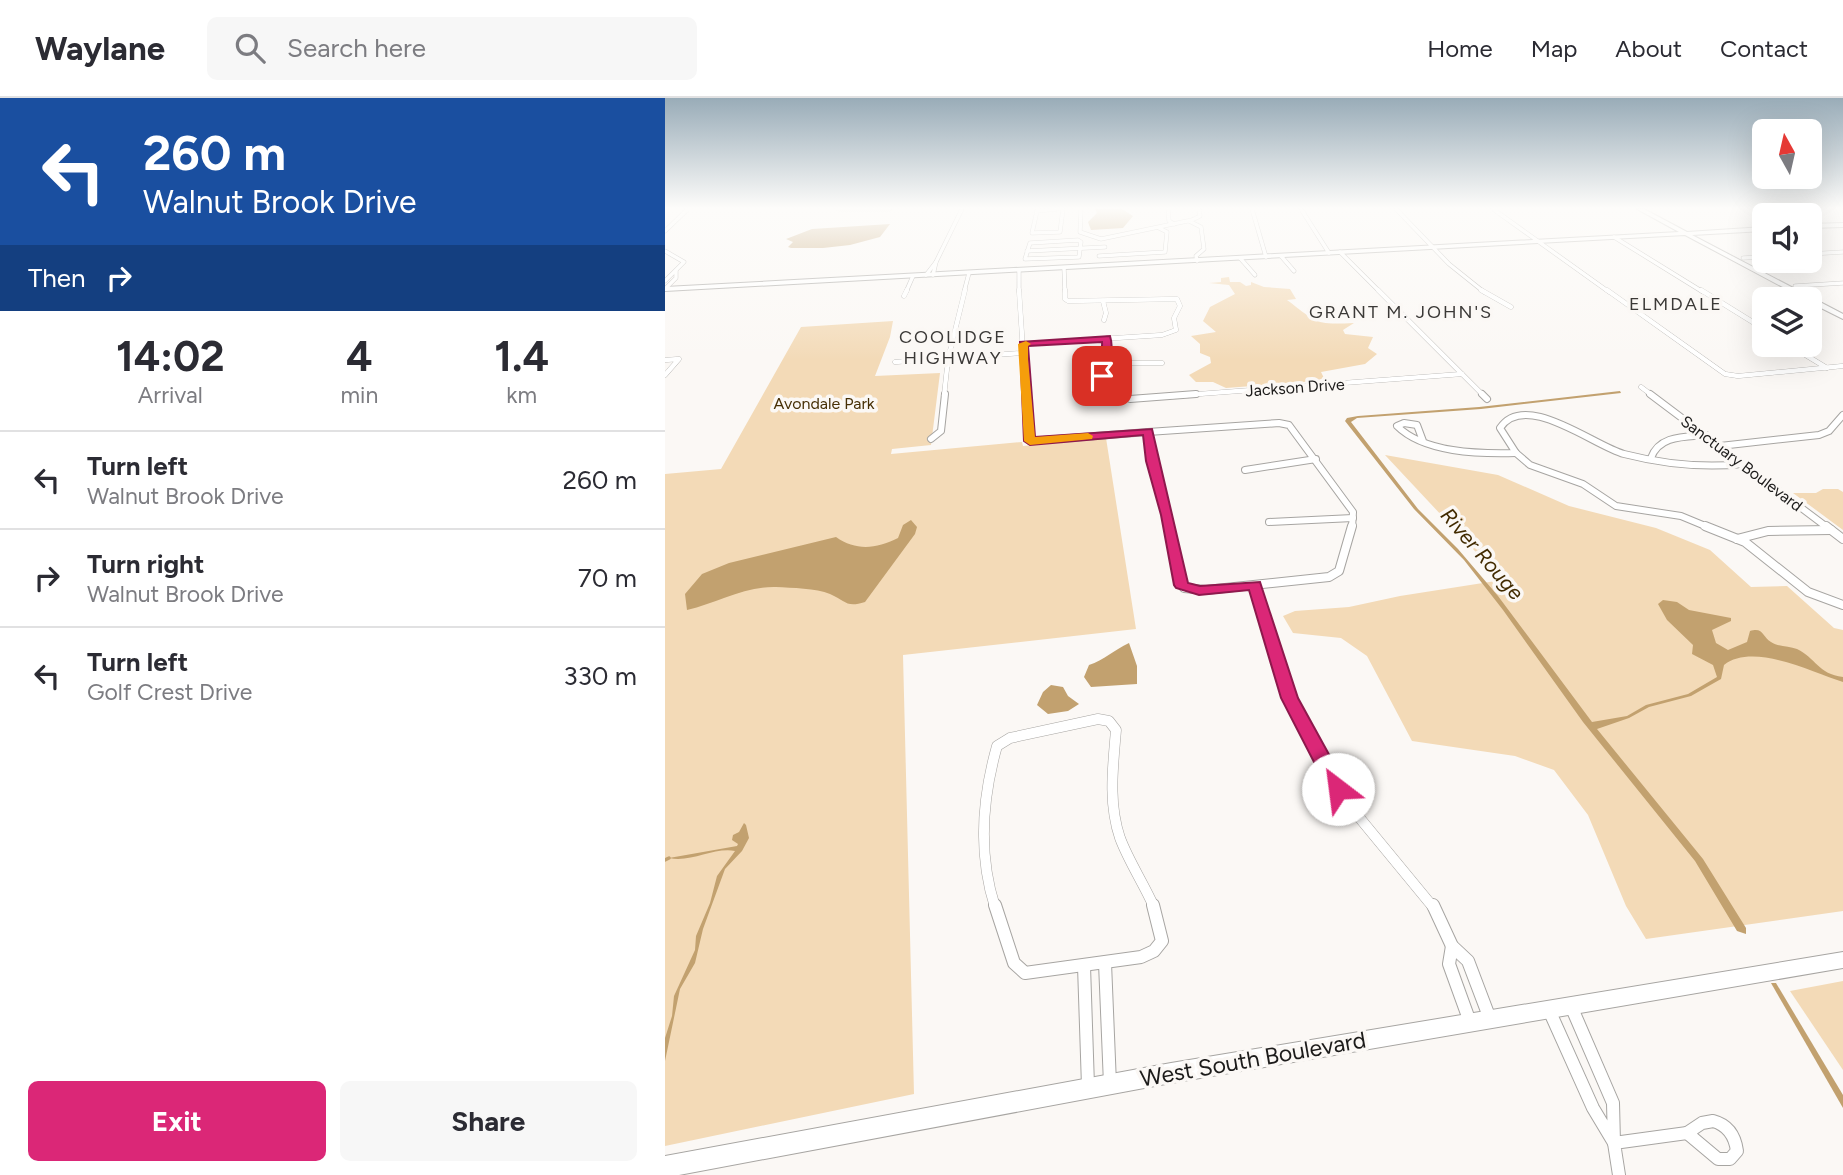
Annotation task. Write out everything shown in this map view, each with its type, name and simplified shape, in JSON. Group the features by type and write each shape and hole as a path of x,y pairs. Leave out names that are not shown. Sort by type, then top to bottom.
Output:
{"main road":[{"path":"665,289 1222,259"},
{"path":"1735,259 1843,317"},
{"path":"1771,273 1843,311"},
{"name":"West South Boulevard","path":"665,1167 1110,1084 1843,960"}],"street":[{"path":"665,281 676,271 682,259"},
{"path":"929,275 937,259"},
{"path":"1100,259 1102,266"},
{"path":"1102,266 1104,259"},
{"path":"1241,259 1255,275"},
{"path":"1284,259 1294,271"},
{"path":"1346,259 1487,399"},
{"path":"1447,259 1495,300 1511,307"},
{"path":"1563,259 1728,375 1843,366"},
{"path":"1650,259 1752,322"},
{"path":"1023,344 1174,332 1176,329 1174,318 1180,306 1176,298 1068,301 1065,299 1064,268"},
{"path":"1019,270 1019,311 1030,441 1148,431 1286,424 1293,427 1351,509 1353,517 1339,571 1336,575 1199,591 1181,585 1168,515 1152,461 1148,431"},
{"path":"665,289 676,278 676,271"},
{"path":"931,439 940,431 948,359 969,273"},
{"path":"905,296 913,276"},
{"path":"1795,286 1843,283"},
{"path":"1103,301 1106,313 1104,320"},
{"path":"1107,338 1108,354 1104,363 1162,363"},
{"path":"895,362 1023,353"},
{"path":"1809,357 1827,368"},
{"path":"665,362 673,366 665,375"},
{"name":"Jackson Drive","path":"1104,363 1101,374 1105,382 1127,398 1462,374"},
{"name":"Sanctuary Boulevard","path":"1641,387 1843,539"},
{"path":"1744,464 1703,467 1611,450 1563,422 1534,415 1512,417 1501,425 1500,430 1516,453 1530,465 1589,486 1616,506 1681,516 1738,539 1759,551 1808,592 1843,605"},
{"path":"1720,446 1819,435 1829,431 1842,419"},
{"path":"1651,458 1660,443 1706,435"},
{"path":"1423,441 1483,453 1516,453"},
{"path":"1245,470 1316,459"},
{"path":"1269,522 1353,517"},
{"path":"1738,539 1755,531 1799,533 1831,530"},
{"path":"1255,585 1290,698 1312,743 1349,805 1432,904 1452,946 1468,961 1490,1019"},
{"path":"1098,719 1109,721 1117,730 1110,776 1114,813 1121,839 1161,926 1163,937 1159,947 1149,955 1105,963 1031,974 1019,970 1014,963 990,887 984,855 984,808 995,750 1001,742 1098,719"},
{"path":"1452,946 1449,964 1470,1022"},
{"path":"1105,963 1110,1084"},
{"path":"1084,967 1088,1088"},
{"path":"1456,984 1475,981"},
{"path":"1571,1006 1613,1103 1613,1143 1619,1175"},
{"path":"1549,1010 1593,1108 1613,1143"},
{"path":"1613,1143 1687,1133"}],"green space":[{"path":"1229,277 1230,282 1240,282 1246,286 1251,285 1251,282 1264,287 1290,289 1296,299 1287,300 1311,318 1323,323 1354,323 1343,330 1345,334 1373,337 1368,348 1377,354 1365,364 1321,372 1324,378 1316,381 1226,388 1213,382 1196,382 1189,375 1211,363 1210,357 1200,353 1200,344 1191,336 1216,332 1203,321 1210,307 1235,294 1229,285 1209,283 1221,282 1221,278"},
{"name":"Avondale Park","path":"893,321 890,337 875,376 940,373 931,445 892,449 891,454 1022,442 1023,446 1106,438 1136,629 903,655 914,1094 665,1146 665,474 721,469 801,327"},
{"path":"1385,455 1498,475 1569,506 1656,528 1710,550 1751,587 1787,586 1834,628 1843,630 1843,911 1646,939 1626,906 1588,815 1554,770 1515,756 1412,741 1367,656 1341,638 1293,633 1283,616 1295,611 1349,607 1502,580"},
{"path":"1823,489 1838,489 1843,492 1843,530 1793,493 1816,493"},
{"path":"1843,981 1843,1070 1790,991"}],"shaded area":[{"path":"1621,393 1481,409 1357,418 1351,422 1418,509 1458,549 1498,596 1592,722 1627,716 1646,705 1688,694 1717,677 1713,665 1692,654 1693,645 1667,620 1658,604 1663,600 1677,602 1689,610 1731,618 1731,621 1712,630 1716,643 1728,650 1747,642 1750,631 1758,630 1771,642 1797,649 1828,673 1843,677 1843,682 1783,661 1766,658 1736,659 1724,665 1721,679 1691,696 1649,707 1629,718 1597,729 1703,859 1746,928 1746,934 1737,931 1695,861 1583,722 1464,560 1414,509 1345,421 1358,416 1479,407"},
{"path":"911,520 917,527 915,534 865,602 850,604 830,594 811,589 765,587 687,610 685,594 702,574 729,563 836,537 851,545 874,546 898,538 903,525"},
{"path":"1129,643 1137,666 1137,684 1091,687 1084,677 1089,665"},
{"path":"1051,685 1063,687 1068,696 1079,704 1068,711 1048,714 1037,705 1043,692"},
{"path":"744,823 749,838 742,851 725,869 703,929 695,963 680,989 665,1061 665,1038 672,1016 674,996 695,950 696,936 710,903 717,876 735,851 669,858 737,846 732,840 733,835 739,832"},
{"path":"1771,983 1776,983 1843,1095 1843,1108"}],"waterway":[{"path":"665,860 669,858"}],"slow traffic":[{"path":"1026,344 1023,344 1023,359 1030,441 1088,436"}],"district":[{"name":"ELMDALE","path":"1676,304"},
{"name":"GRANT M. JOHN'S","path":"1401,312"},
{"name":"COOLIDGE HIGHWAY","path":"953,347"}],"route":[{"path":"1102,376 1102,367 1108,357 1107,338 1023,344 1025,401 1030,441 1148,431 1152,461 1168,515 1171,544 1181,585 1189,590 1199,591 1255,585 1294,709 1338,789"}],"water label":[{"name":"River Rouge","path":"1482,554"}]}
